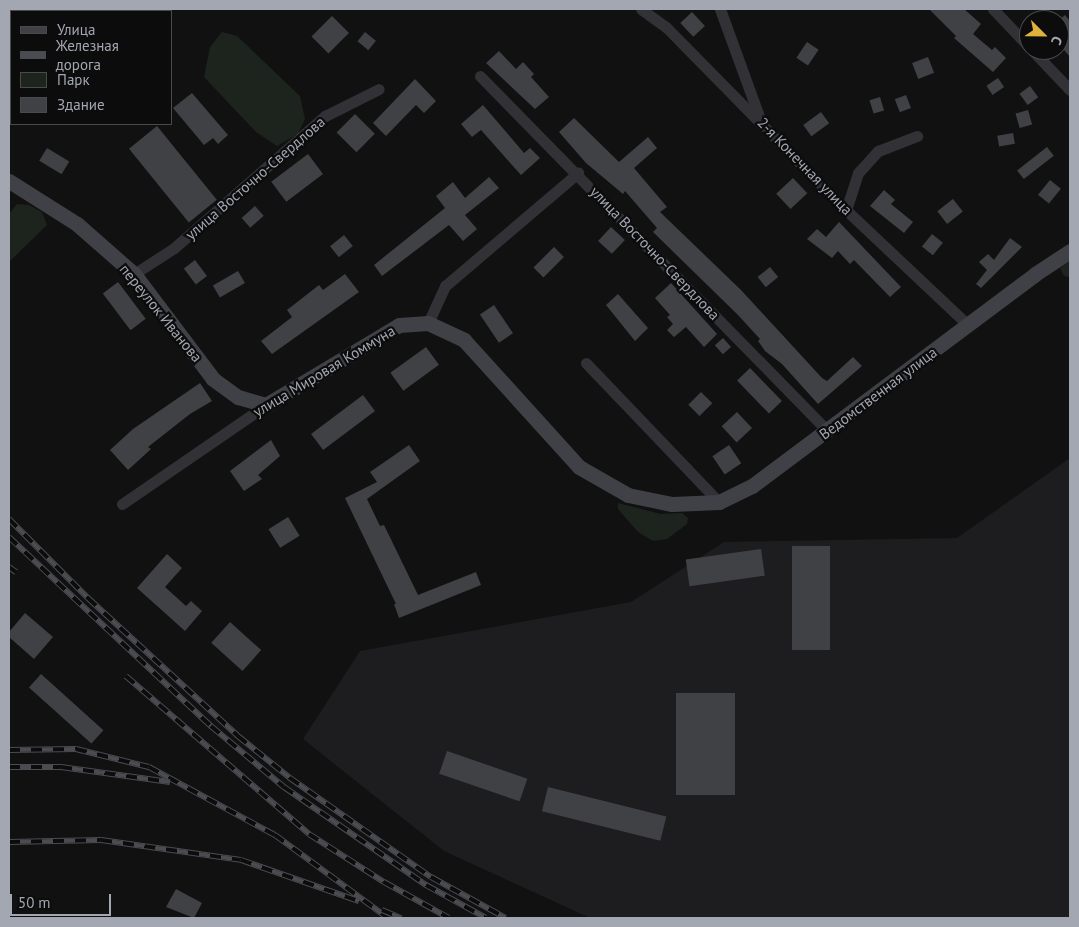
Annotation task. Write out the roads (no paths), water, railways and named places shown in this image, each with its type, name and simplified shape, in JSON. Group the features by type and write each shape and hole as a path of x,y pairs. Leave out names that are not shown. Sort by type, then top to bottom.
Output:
{"main road":[{"name":"переулок Иванова","path":"9,181 77,224 134,274 213,379 238,396 266,405"},
{"name":"Ведомственная улица","path":"428,323 464,340 580,467 628,495 672,504 719,502 752,486 1070,251"},
{"name":"улица Мировая Коммуна","path":"266,405 398,325 428,323"}],"street":[{"name":"2-я Конечная улица","path":"641,9 666,28 760,120 846,210 968,325"},
{"path":"720,9 760,120"},
{"path":"993,9 1019,36"},
{"path":"1042,60 1070,90"},
{"name":"улица Восточно-Свердлова","path":"480,76 578,173 828,431"},
{"name":"улица Восточно-Свердлова","path":"134,274 174,248 325,116 379,89"},
{"path":"846,210 858,173 878,151 916,136"},
{"path":"428,323 445,286 578,173"},
{"path":"586,363 719,502"},
{"name":"улица Мировая Коммуна","path":"122,504 266,405"}],"railway":[{"path":"9,519 88,598 238,736 290,778 431,877 506,918"},
{"path":"9,537 211,726 284,787 426,885 486,918"},
{"path":"9,567 16,572"},
{"path":"126,676 309,834 384,882 449,918"},
{"path":"9,750 76,749 149,767 275,835 388,918"},
{"path":"9,767 61,767 170,782"},
{"path":"9,842 101,840 241,860 359,901"},
{"path":"382,910 401,918"}]}
